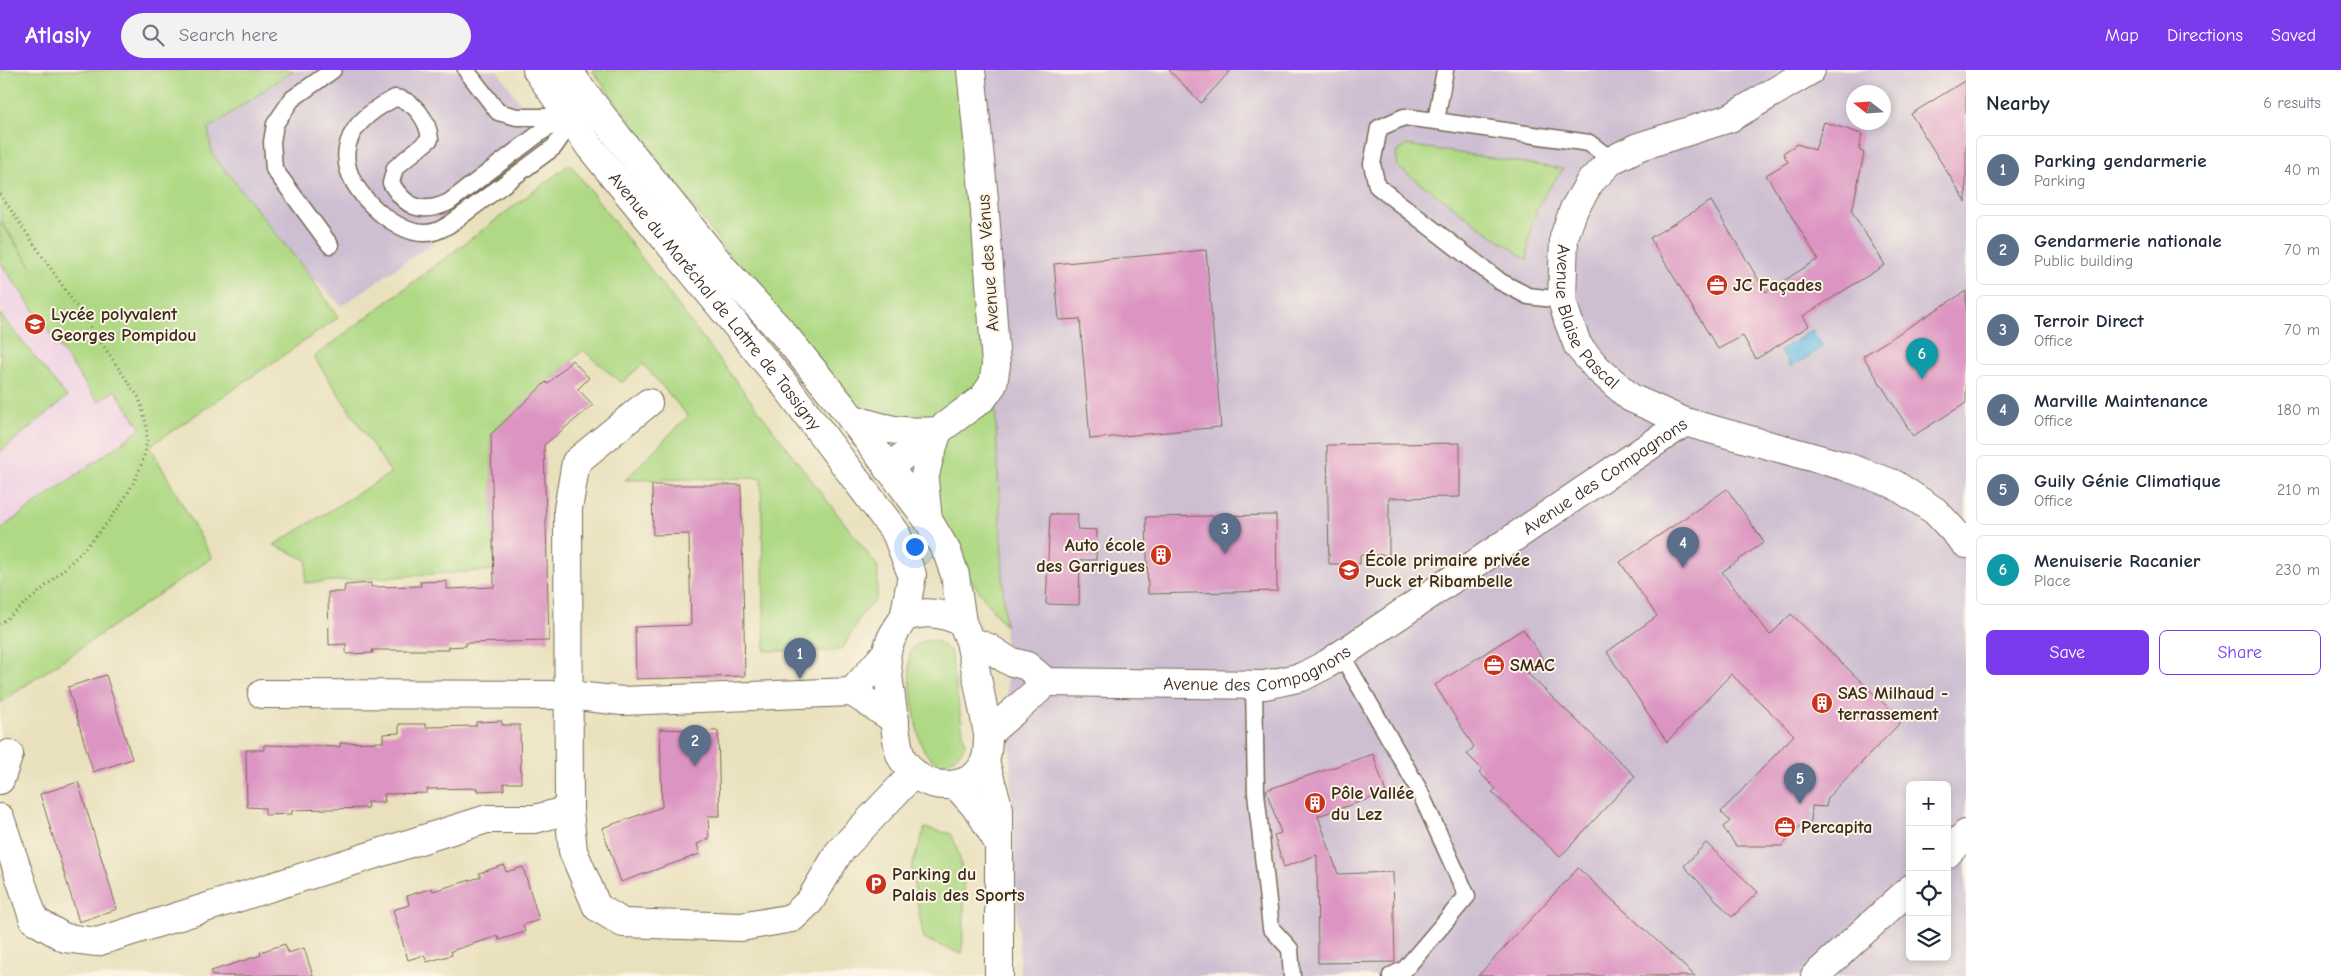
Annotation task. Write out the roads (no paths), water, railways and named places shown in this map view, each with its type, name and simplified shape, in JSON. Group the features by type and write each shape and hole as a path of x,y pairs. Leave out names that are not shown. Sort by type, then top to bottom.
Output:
{"street":[{"name":"Avenue du Maréchal de Lattre de Tassigny","path":"537,70 568,116 656,230 785,384 896,533 912,575 904,618 894,633 886,653"},
{"name":"Avenue du Maréchal de Lattre de Tassigny","path":"568,70 591,102 718,261 782,332 851,418 928,520 946,552 956,575 988,734 985,762"},
{"name":"Avenue des Vénus","path":"887,468 983,398 993,384 996,365 984,199 971,70"},
{"name":"Avenue Blaise Pascal","path":"1684,422 1631,398 1597,368 1578,346 1562,300 1564,237 1574,208 1590,182 1612,160 1638,147 1730,118 1811,70"},
{"path":"568,116 591,102"},
{"path":"648,403 576,462 568,509 569,810 572,851 598,907 624,923 741,927 792,918 810,900 839,852 914,773"},
{"path":"851,418 877,427 907,433 938,431 928,458 924,480 928,520"},
{"name":"Avenue des Compagnons","path":"1046,682 1265,685 1302,678 1341,654 1684,422 1844,466 1894,484 1935,511 1966,544"},
{"path":"862,486 887,468"},
{"path":"904,618 927,612 946,615 989,648 1009,661 1026,666 1046,682 1031,698 1008,715 988,734"},
{"path":"852,692 886,653"},
{"path":"886,653 901,755 914,773 940,785 956,785 973,776 985,762"},
{"path":"262,694 568,695 622,701 852,692 895,720"},
{"path":"0,780 9,754"},
{"path":"985,762 999,802 999,976"},
{"path":"956,785 980,812 999,844"},
{"path":"0,818 34,920 65,938 97,942 487,819 535,819 569,810"},
{"path":"1951,850 1966,834"},
{"path":"1815,976 1906,893"}],"lane":[{"path":"330,245 274,169 272,142 275,124 292,98 333,70"},
{"path":"466,70 498,112 517,118 568,116"},
{"path":"1436,122 1444,70"},
{"path":"395,98 404,99 415,109 428,126 430,138 395,168 391,183 400,198 422,209 434,209 449,202 541,132 568,116 561,137 554,147 437,232 423,234 404,228 386,218 366,200 351,181 345,163 348,145 358,127 376,108 395,98"},
{"path":"1562,300 1528,296 1501,282 1377,186 1372,164 1379,128 1404,117 1589,143 1612,160"},
{"path":"1341,654 1418,788 1467,896 1405,968 1391,976"},
{"path":"1254,685 1256,793 1271,928 1290,949 1292,976"}],"water":[{"path":"1812,330 1823,347 1791,367 1780,351"}],"place":[{"name":"JC Façades","path":"1717,285"},
{"name":"Lycée polyvalent Georges Pompidou","path":"35,324"},
{"name":"Menuiserie Racanier","path":"1922,379"},
{"name":"Terroir Direct","path":"1225,554"},
{"name":"Auto école des Garrigues","path":"1161,555"},
{"name":"Marville Maintenance","path":"1683,568"},
{"name":"École primaire privée Puck et Ribambelle","path":"1349,570"},
{"name":"SMAC","path":"1494,665"},
{"name":"Parking gendarmerie","path":"800,679"},
{"name":"SAS Milhaud - terrassement","path":"1822,703"},
{"name":"Gendarmerie nationale","path":"695,766"},
{"name":"Pôle Vallée du Lez","path":"1315,803"},
{"name":"Guily Génie Climatique","path":"1800,804"},
{"name":"Percapita","path":"1785,827"},
{"name":"Parking du Palais des Sports","path":"876,884"}]}
